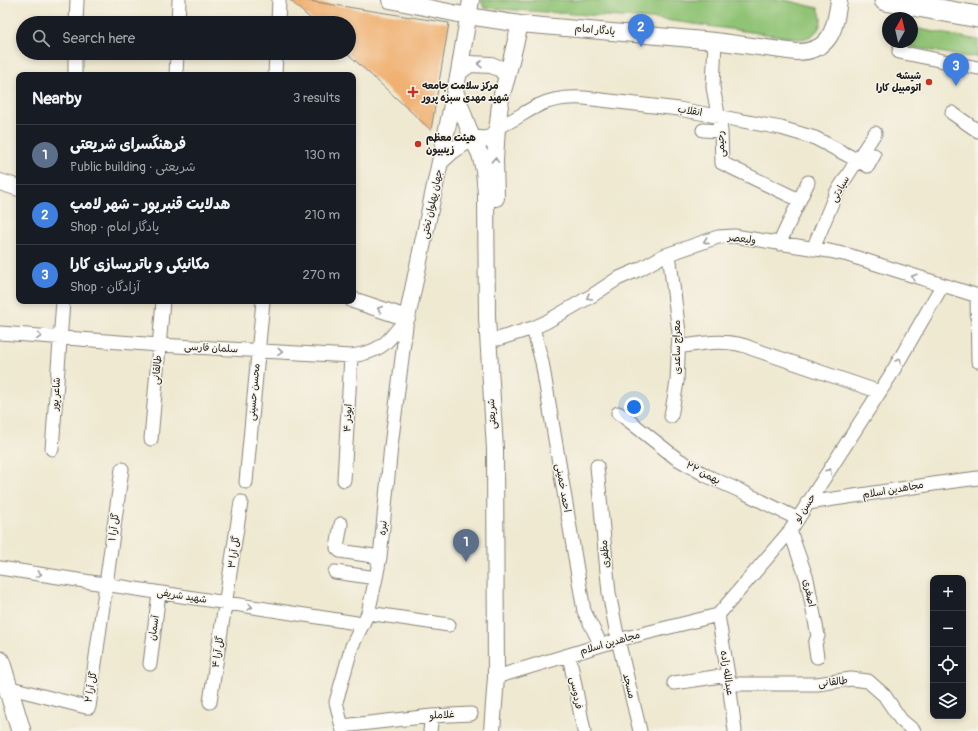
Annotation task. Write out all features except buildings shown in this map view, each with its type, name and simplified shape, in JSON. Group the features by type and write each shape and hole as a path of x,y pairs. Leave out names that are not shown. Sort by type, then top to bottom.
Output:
{"main road":[{"path":"885,0 907,11 978,17"},
{"path":"0,661 21,731"}],"street":[{"path":"76,16 77,0"},
{"path":"178,16 179,0"},
{"path":"278,16 279,0"},
{"name":"یادگار امام","path":"390,0 468,16 520,24 715,41 796,52 812,50 823,45 836,21 839,0"},
{"path":"459,72 471,0"},
{"name":"شریعتی","path":"500,731 504,446 497,318 495,161 500,105 520,24"},
{"name":"رحیمی","path":"715,41 713,87 721,131 722,163 800,200"},
{"path":"900,48 899,52 978,68"},
{"path":"75,60 75,72"},
{"path":"176,72 177,60"},
{"path":"275,72 276,60"},
{"path":"459,72 470,64 491,65 501,69 507,77"},
{"name":"جهان پهلوان تختی","path":"407,318 459,72"},
{"name":"شریعتی","path":"455,90 484,170 486,194 486,318 495,449 500,676 492,731"},
{"name":"انقلاب","path":"497,127 507,124 537,106 554,100 571,97 619,101 718,116 782,128 816,138 858,160"},
{"path":"952,113 978,131"},
{"path":"441,161 452,151 472,138 480,140 492,137 497,127"},
{"path":"703,130 721,131"},
{"name":"سیادتی","path":"813,249 836,193 874,133"},
{"path":"858,160 868,166 874,155"},
{"path":"0,182 16,187"},
{"path":"779,244 808,182"},
{"name":"ولیعصر","path":"498,339 533,328 546,322 593,295 617,279 669,254 718,237 734,236 848,255 942,286 978,296"},
{"name":"معراج ساعدی","path":"669,254 679,332 677,382 671,416"},
{"name":"حسن لو","path":"718,615 790,531 880,392 942,286"},
{"path":"978,296 978,361"},
{"path":"356,301 407,318"},
{"name":"شاعر پور","path":"52,449 63,304"},
{"name":"طالقانی","path":"151,439 163,304"},
{"name":"محسن حسینی","path":"246,482 257,351 263,304"},
{"name":"سلمان فارسی","path":"0,333 159,345 351,356 366,354 376,350 389,339 407,318"},
{"name":"نبره","path":"342,728 336,702 352,646 366,619 380,557 391,446 407,318"},
{"name":"احمد خمینی","path":"533,328 542,362 584,610 601,645"},
{"path":"678,347 717,341 743,344 753,349 880,392"},
{"name":"ابوذر ۴","path":"344,480 351,356"},
{"name":"۲۲ بهمن","path":"618,413 662,448 688,466 798,519"},
{"name":"مظفری","path":"597,466 609,594 618,640"},
{"name":"گل آرا ۱","path":"106,584 122,469"},
{"name":"مجاهدین اسلام","path":"808,504 915,486 978,478"},
{"name":"گل آرا ۳","path":"226,603 241,502"},
{"path":"341,524 337,548 340,550 380,557"},
{"name":"اصغری","path":"790,531 807,579 818,636 815,644 817,657"},
{"name":"شهید شریفی","path":"0,568 226,603 366,619 449,625"},
{"path":"335,572 376,578"},
{"name":"گل آرا ۲","path":"7,687 86,708 89,707 106,584"},
{"name":"آسمان","path":"150,664 159,592"},
{"name":"گل آرا ۴","path":"210,702 226,603"},
{"name":"مجاهدین اسلام","path":"500,676 618,640 696,619 718,615"},
{"name":"عبدالله زاده","path":"718,615 735,731"},
{"name":"مسجد","path":"618,640 640,731"},
{"name":"فردوسی","path":"569,654 584,731"},
{"name":"طالقانی","path":"674,683 728,680 817,684 851,679 868,681 884,695 901,720 914,731"},
{"name":"غلاملو","path":"342,728 432,716 471,714"},
{"path":"430,731 432,716"}],"green space":[{"path":"481,0 785,0 818,8 821,19 816,33 807,38 801,39 665,20 484,8"},
{"path":"918,29 978,40 978,56 968,57 916,48 918,48"}],"place":[{"name":"هدلایت قنبرپور - شهر لامپ","path":"641,47"},
{"name":"شیشه اتومبیل کارا","path":"929,82"},
{"name":"مکانیکی و باتریسازی کارا","path":"956,86"},
{"name":"مرکز سلامت جامعه شهید مهدی سبزه پرور","path":"413,92"},
{"name":"هیئت معظم زینبیون","path":"418,144"},
{"name":"فرهنگسرای شریعتی","path":"466,562"}]}
